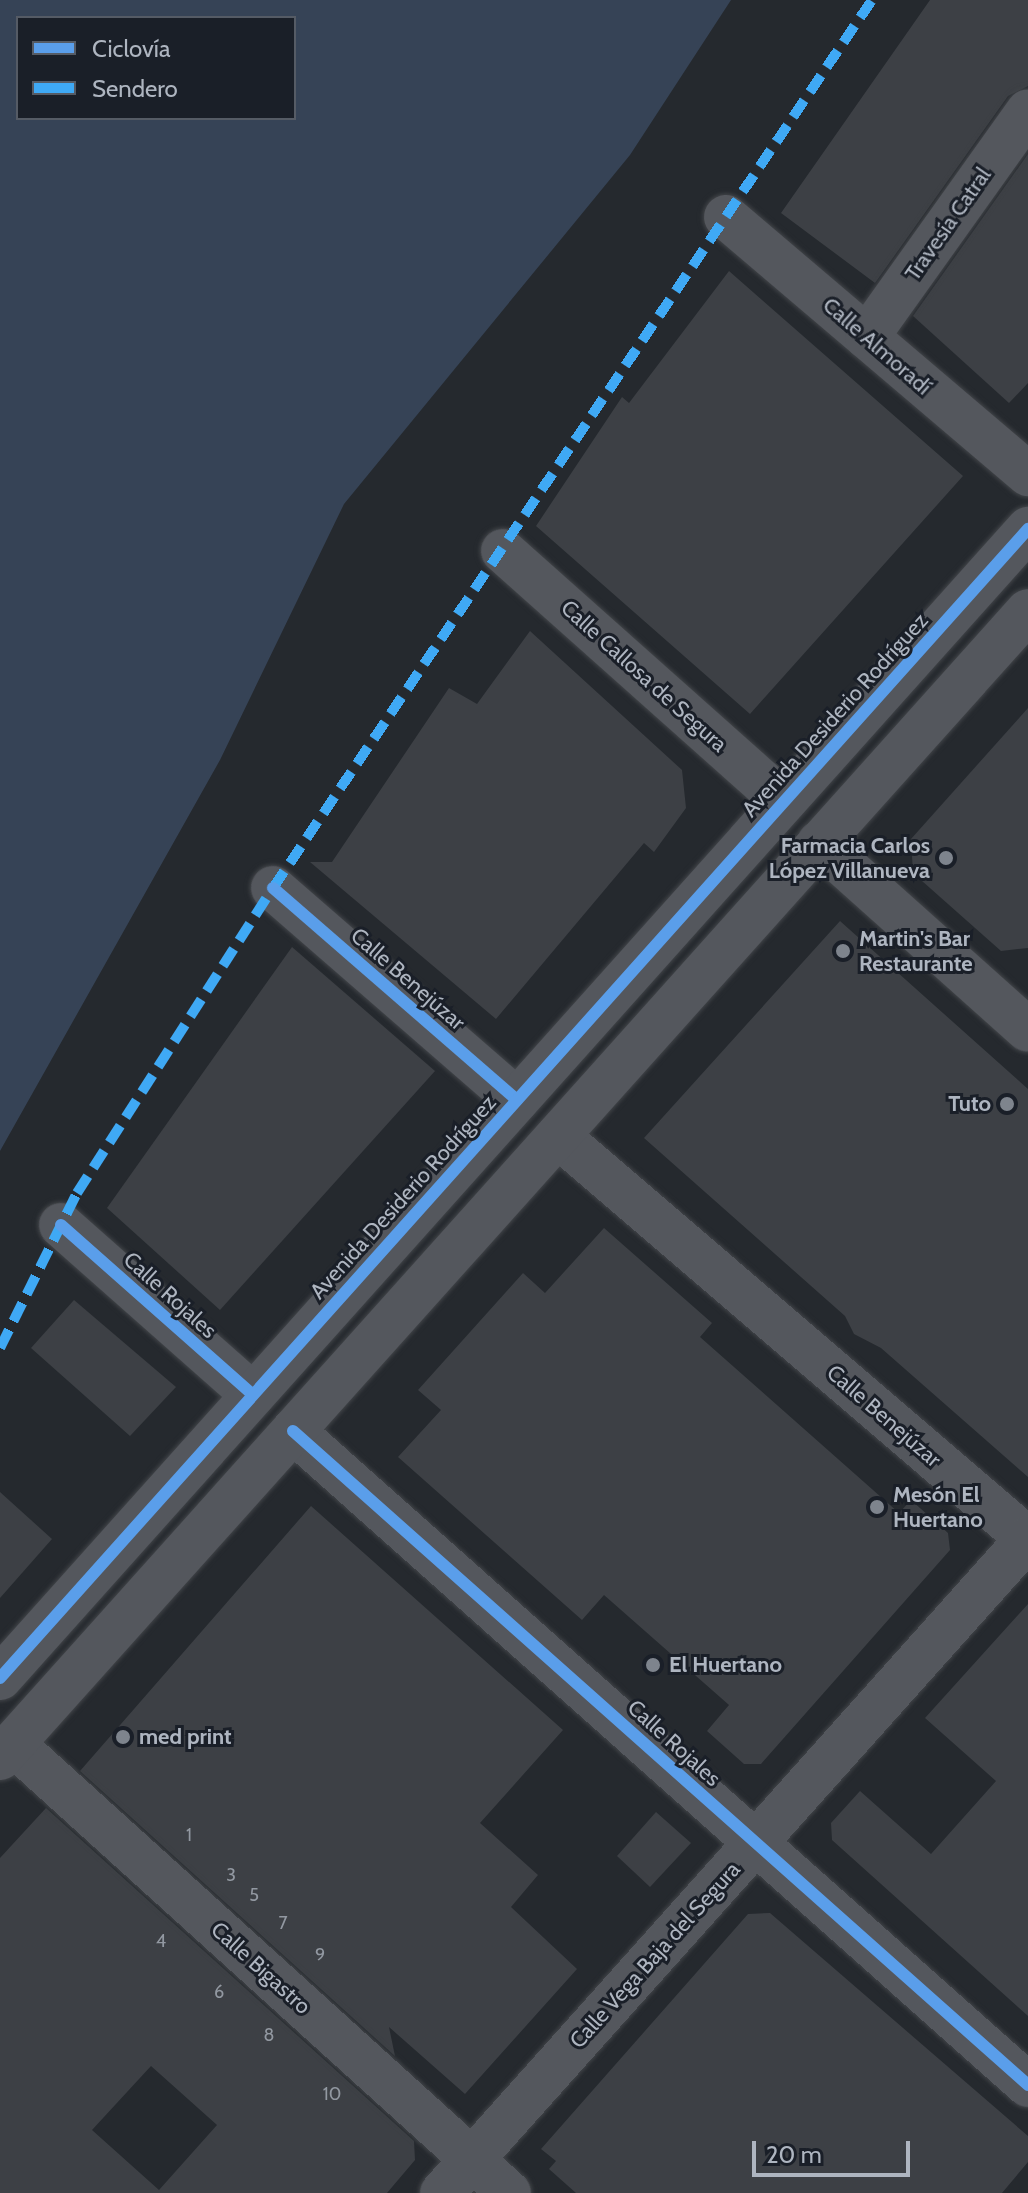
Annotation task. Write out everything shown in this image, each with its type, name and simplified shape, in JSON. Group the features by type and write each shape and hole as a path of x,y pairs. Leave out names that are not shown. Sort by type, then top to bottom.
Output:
{"street":[{"name":"Travesía Catral","path":"867,337 1028,111"},
{"name":"Calle Almoradí","path":"726,217 867,337 1020,453"},
{"name":"Avenida Desiderio Rodríguez","path":"0,1678 1028,529"},
{"name":"Calle Callosa de Segura","path":"503,551 784,801"},
{"path":"6,1751 1028,611"},
{"path":"819,843 1028,1030"},
{"name":"Calle Benejúzar","path":"273,888 517,1100"},
{"name":"Calle Benejúzar","path":"558,1136 1028,1539"},
{"name":"Calle Rojales","path":"61,1225 253,1395"},
{"name":"Calle Rojales","path":"293,1431 1028,2085"},
{"name":"Calle Vega Baja del Segura","path":"442,2193 1028,1539"},
{"name":"Calle Bigastro","path":"6,1751 509,2193"}],"water":[{"path":"0,0 731,0 630,155 344,504 220,760 0,1151"}],"building":[{"path":"930,0 1028,0 1028,86 1008,96 875,283 781,213"},
{"path":"1028,154 1028,383 1009,403 913,316"},
{"path":"729,271 963,476 750,714 536,526 622,397 629,403"},
{"path":"530,631 682,770 686,808 654,852 644,843 496,1019 310,862 332,862 449,688 477,704"},
{"path":"1028,708 1028,948 1001,951 913,873 911,839"},
{"path":"840,921 1028,1089 1028,1477 881,1348 854,1334 845,1316 644,1138"},
{"path":"292,947 435,1071 220,1310 107,1208"},
{"path":"604,1228 712,1323 700,1337 899,1513 911,1500 948,1533 950,1550 761,1764 744,1764 707,1731 729,1705 604,1595 582,1620 398,1457 441,1410 418,1390 523,1273 545,1293"},
{"path":"74,1300 176,1387 130,1436 31,1348"},
{"path":"0,1492 52,1539 0,1598"},
{"path":"311,1506 563,1730 480,1823 538,1875 511,1907 577,1969 465,2094 389,2027 395,2056 80,1771"},
{"path":"1028,1604 1028,2016 832,1840 831,1823 860,1791 931,1854 996,1781 925,1718"},
{"path":"46,1808 414,2141 415,2160 387,2193 0,2193 0,1858","holes":["151,2066 217,2125 159,2190 92,2130"]},
{"path":"656,1812 691,1843 650,1887 617,1856"},
{"path":"770,1913 1028,2136 1028,2162 1002,2193 576,2193 549,2169 556,2161 541,2149 748,1914"}],"marked path":[{"path":"0,1348 77,1193 273,888 872,0"}],"cycle path":[{"path":"0,1678 1028,529"},
{"path":"273,888 517,1100"},
{"path":"61,1225 253,1395"},
{"path":"293,1431 1028,2085"}],"place":[{"name":"Farmacia Carlos López Villanueva","path":"946,858"},
{"name":"Martin's Bar Restaurante","path":"843,951"},
{"name":"Tuto","path":"1007,1104"},
{"name":"Mesón El Huertano","path":"877,1507"},
{"name":"El Huertano","path":"653,1665"},
{"name":"med print","path":"123,1737"}]}
